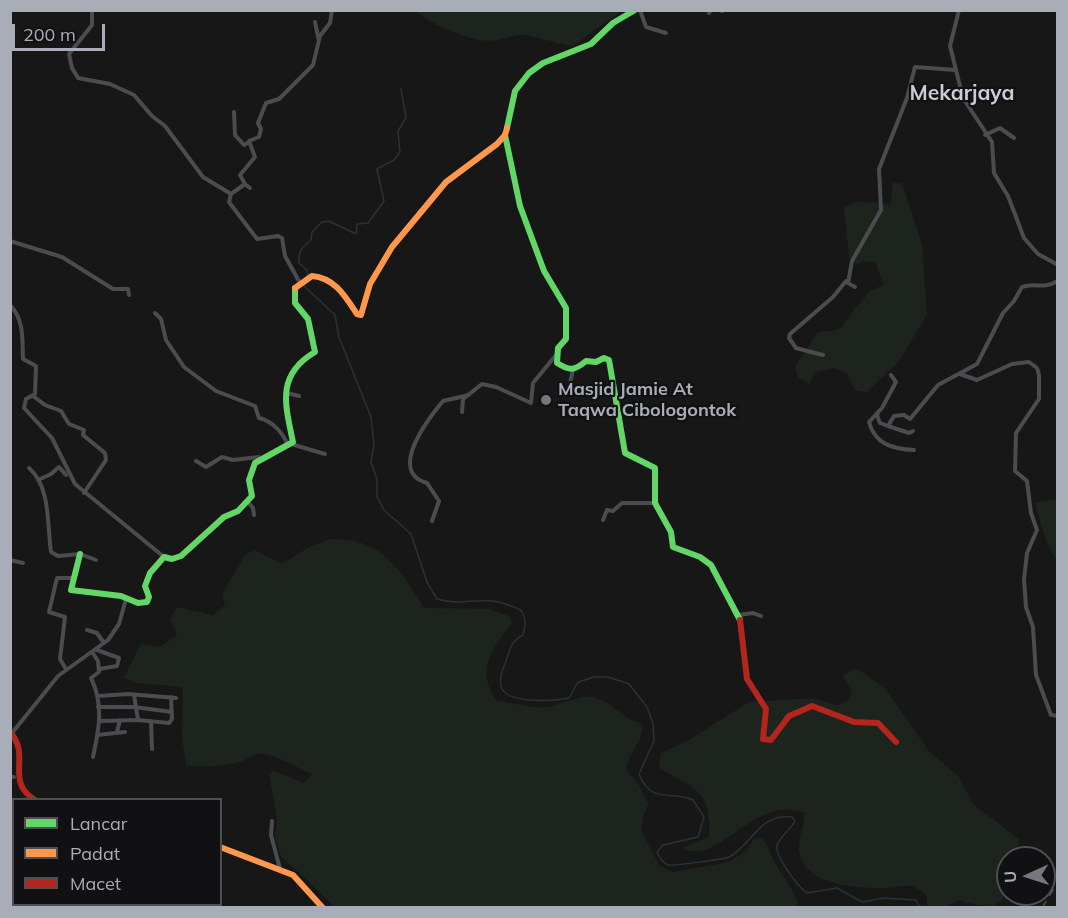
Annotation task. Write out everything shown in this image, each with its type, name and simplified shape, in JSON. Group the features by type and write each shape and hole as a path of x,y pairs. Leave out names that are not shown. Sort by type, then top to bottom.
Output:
{"main road":[{"path":"635,10 613,23 591,44 543,63 529,73 515,91 504,135 520,206 544,271 566,309 566,339 558,346 555,355 558,364 573,370 578,369 586,361 596,362 604,358 609,360 624,451 656,469 653,484 655,503 671,532 674,548 699,556 711,565 726,597 739,615 747,679 766,709 764,740 771,740 792,714 812,706 854,722 878,723 896,742"},
{"path":"80,554 72,578 71,592 127,598 138,603 148,602 145,586 150,573 164,557 172,559 180,556 224,517 236,512 252,495 248,482 250,472 262,456 289,445 293,441 287,417 289,377 300,361 315,352 311,321 304,310 294,303 293,290 303,281 317,276 332,281 357,314 361,315 370,284 392,247 446,182 504,135"},
{"path":"11,733 19,745 12,777 20,793 31,798"},
{"path":"222,848 280,869 300,881 323,908"}],"street":[{"path":"92,10 92,25 69,54 74,73 78,78 110,84 134,95 152,116 165,126 203,177 231,194"},
{"path":"234,112 235,135 244,145 259,136 261,129 258,123 266,103 279,99 312,66 320,35 330,22 332,10"},
{"path":"640,10 645,27 666,33"},
{"path":"959,10 950,46 963,98 993,146 994,173 1008,196 1024,237 1038,254 1058,265"},
{"path":"315,22 315,32 320,42"},
{"path":"823,355 796,348 792,344 790,334 833,297 846,281 852,261 881,210 879,169 907,98 915,66 955,70"},
{"path":"985,135 1000,128 1014,138"},
{"path":"243,186 240,176 256,157 249,141"},
{"path":"250,188 243,186 231,194 229,201 257,239 278,236 282,238 286,259 303,281"},
{"path":"10,241 62,257 104,280 113,289 128,289 129,295"},
{"path":"846,281 855,287"},
{"path":"888,426 894,416 904,415 910,419 931,392 977,364 1003,312 1014,301 1022,287 1028,285 1046,287 1058,281"},
{"path":"10,305 19,320 25,342 23,360 36,366 33,396"},
{"path":"154,313 161,319 166,340 184,367 216,392 255,406 258,417 268,420 289,445 326,454"},
{"path":"462,412 463,399 483,384 496,387 531,403 533,383 555,355"},
{"path":"960,374 977,380 1005,367 1029,362 1037,368 1040,375 1039,400 1015,435 1015,471 1027,481 1031,513 1037,525 1034,542 1027,551 1024,579 1026,609 1033,627 1036,675 1051,715 1058,716"},
{"path":"568,392 573,370"},
{"path":"891,375 896,382 894,388 879,412 868,422 871,432 884,443 898,449 914,450"},
{"path":"287,393 299,396"},
{"path":"432,521 439,501 427,483 416,479 410,469 415,441 443,401 469,394"},
{"path":"33,396 25,400 24,408 52,438 73,481"},
{"path":"33,396 45,405 61,411 69,424 84,430 83,435 105,453 106,460 84,493"},
{"path":"879,412 877,416 880,423 909,433 913,431"},
{"path":"196,460 206,467 222,457 230,460 249,460 262,456"},
{"path":"38,480 59,467 84,493 115,514 147,545 164,557"},
{"path":"29,468 38,480 46,505 51,551 58,556 80,554 96,560"},
{"path":"247,501 253,508 254,515"},
{"path":"603,520 607,510 613,511 622,503 655,503"},
{"path":"10,560 23,563"},
{"path":"66,669 60,659 65,617 49,612 57,578 72,578"},
{"path":"11,733 66,669 94,651 116,630 127,598"},
{"path":"739,615 753,613 761,616"},
{"path":"87,630 97,633 104,643"},
{"path":"93,757 101,721 98,696 91,677 98,673 99,669 94,651"},
{"path":"94,651 119,658 117,666 99,669"},
{"path":"98,696 134,694 173,697 170,723 138,720 101,721"},
{"path":"134,694 134,707 138,720"},
{"path":"98,707 134,707 172,712"},
{"path":"117,732 120,720"},
{"path":"152,721 152,749"},
{"path":"97,735 125,732"},
{"path":"272,822 271,835 280,869"}],"shaded area":[{"path":"416,11 621,11 573,46 524,35 491,41 473,38 441,27"},
{"path":"893,183 902,183 922,244 927,315 898,362 867,392 855,390 847,374 835,368 815,372 809,384 798,377 795,367 818,332 840,328 867,293 883,285 876,263 863,261 857,265 849,256 844,208 857,201 890,205"},
{"path":"1058,499 1057,561 1047,544 1035,503"},
{"path":"331,539 364,544 388,558 424,608 488,609 510,616 512,623 493,651 487,670 487,680 497,701 530,707 549,707 577,698 589,697 602,700 627,718 639,722 643,730 626,770 639,785 649,805 644,813 641,830 659,865 673,872 729,862 747,850 753,840 760,837 767,845 799,907 334,906 281,856 275,839 277,818 269,774 274,771 304,783 312,774 280,759 260,754 228,764 186,766 182,737 183,687 136,683 124,678 141,644 160,647 177,635 170,619 177,607 213,615 225,605 222,594 245,555 254,550 282,564 311,546"},
{"path":"856,668 884,687 929,751 959,777 973,804 1019,839 1019,846 996,846 996,904 986,906 958,900 947,907 927,908 927,895 911,886 888,888 848,886 821,878 802,862 799,849 804,813 785,810 768,813 709,848 696,851 682,848 709,837 707,808 698,792 659,767 661,753 689,740 749,702 813,698 836,705 848,701 852,692 843,676"}],"waterway":[{"path":"303,280 308,275 307,270 299,263 300,252 311,240 312,232 322,222 329,221 356,234 357,224 368,223 384,201 377,169 394,160 400,152 398,131 406,118 401,89"},
{"path":"303,285 335,315 339,337 371,417 374,445 371,462 377,479 377,497 384,510 411,534 427,582 437,599 451,602 493,601 521,610 525,619 524,631 510,649 501,675 502,689 507,694 523,699 562,699 569,698 578,682 594,677 608,677 629,684 647,707 653,723 654,741 639,774 644,784 656,793 693,800 704,817 698,837 663,845 657,852 663,862 673,865 729,857 764,824 781,817 792,817 795,821 778,842 777,850 788,870 807,893 837,888 862,902 884,898 916,900 920,908"}],"railway":[{"path":"1042,908 1058,882"}],"traffic: fast":[{"path":"507,128 515,91 529,73 543,63 591,44 613,23 635,10"},
{"path":"505,135 520,206 544,271 566,308 566,339 558,348 557,363 572,369 586,361 596,362 604,358 609,360 625,453 655,468 655,503 671,532 673,547 700,557 711,565 740,620"},
{"path":"80,554 71,590 121,596 138,603 147,602 149,597 145,586 150,573 164,557 172,559 181,556 224,517 238,511 252,496 249,480 255,463 293,442 286,391 294,370 315,352 308,319 295,303 295,288"}],"traffic: slow":[{"path":"295,288 312,276 320,277 339,289 357,314 361,315 370,284 392,247 446,182 497,144 505,135 507,128"},
{"path":"222,848 293,875 323,908"}],"traffic: jam":[{"path":"740,620 747,679 766,709 763,739 771,740 789,716 812,706 854,722 878,723 896,742"},
{"path":"10,732 19,750 21,785 32,798"}],"place":[{"name":"Masjid Jamie At Taqwa Cibologontok","path":"546,400"}],"district":[{"name":"Mekarjaya","path":"962,94"}]}
